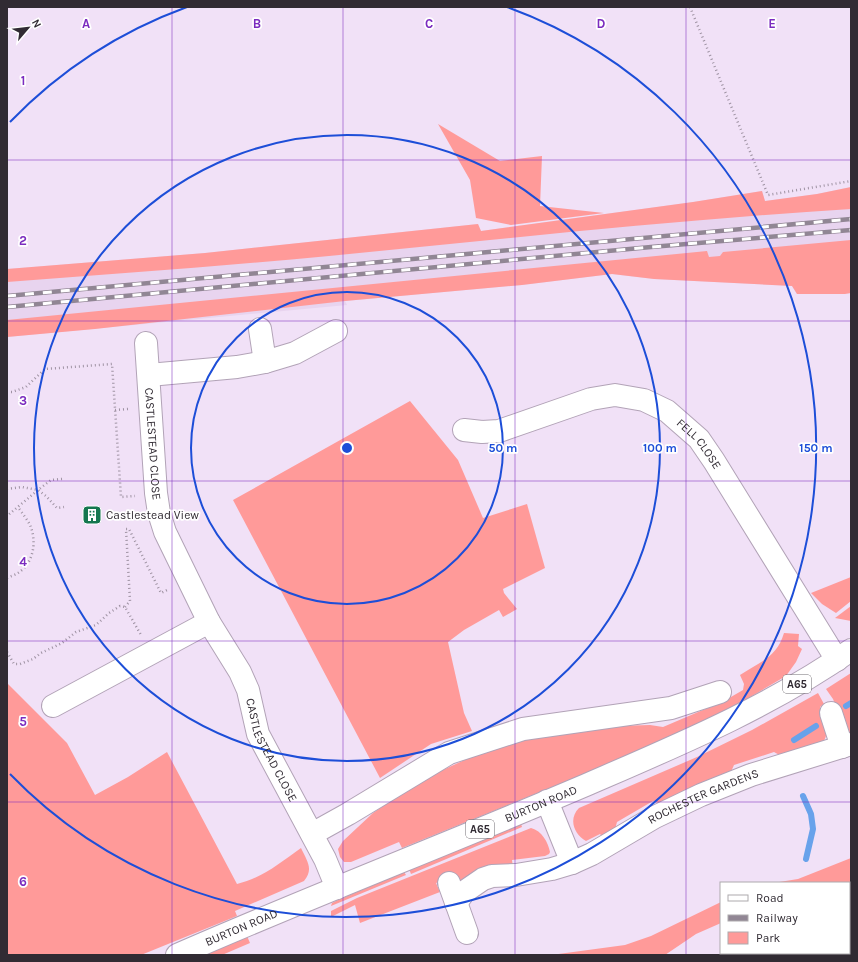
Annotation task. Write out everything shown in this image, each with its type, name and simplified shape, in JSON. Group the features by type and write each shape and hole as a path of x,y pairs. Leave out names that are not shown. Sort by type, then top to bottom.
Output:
{"street":[{"path":"260,329 265,362"},
{"name":"CASTLESTEAD CLOSE","path":"149,375 237,367 265,362 295,353 336,331"},
{"name":"CASTLESTEAD CLOSE","path":"146,343 156,493 159,513 165,532 209,622 240,672 248,690 258,734 325,859 337,888"},
{"name":"FELL CLOSE","path":"464,430 482,432 499,431 591,399 615,395 644,400 667,411 698,439 714,461 844,655"},
{"path":"53,706 209,622"},
{"name":"BURTON ROAD","path":"177,955 663,752 786,690 844,655"},
{"path":"312,834 354,811 449,753 523,729 671,708 720,692"},
{"name":"ROCHESTER GARDENS","path":"467,933 452,893 464,892 483,879 492,876 516,875 552,869 572,863 592,854 655,817 701,795 751,775 846,745 831,714"},
{"path":"548,801 572,863"}],"path":[{"path":"690,7 768,195 851,181"},
{"path":"7,392 12,392 26,387 45,369 112,364 121,497 136,496"},
{"path":"115,410 130,409"},
{"path":"7,516 51,480 62,480"},
{"path":"7,489 22,487 38,490 57,508 64,507"},
{"path":"7,578 19,573 27,564 33,553 34,538 30,526 18,507"},
{"path":"125,607 130,601 126,528 129,529 161,593 169,589"},
{"path":"7,652 14,664 20,664 33,659 41,653 62,643 76,632 96,625 109,612 120,606 125,607"},
{"path":"125,607 142,635"}],"shaded area":[{"path":"851,187 851,293 797,294 792,286 654,279 612,274 522,285 345,301 347,305 7,337 7,269 205,253 478,224 481,231 762,191 765,201 817,194"}],"green space":[{"path":"438,124 500,161 542,156 540,206 604,213 511,225 476,218 470,180"},
{"path":"851,187 851,209 655,224 329,256 7,282 7,269 205,253 478,224 481,231 762,191 765,201 817,194"},
{"path":"851,240 851,293 845,294 797,294 792,286 654,279 612,274 522,285 345,301 95,329 7,337 7,320 707,251 709,257 720,256 723,252"},
{"path":"410,401 458,460 483,518 527,504 545,568 503,589 504,593 517,609 503,617 499,610 464,630 448,642 464,713 472,731 431,744 380,778 233,500"},
{"path":"851,577 851,601 836,613 822,604 811,593"},
{"path":"851,606 851,621 835,618"},
{"path":"784,633 799,634 798,646 802,649 796,662 786,676 740,703 641,751 402,848 399,842 351,862 344,862 340,857 338,849 343,841 373,813 421,780 482,752 526,735 617,726 650,725 663,727 724,701 743,690 744,684 740,675 767,658 777,648"},
{"path":"851,673 851,734 846,731 833,699 826,689"},
{"path":"7,683 67,743 95,795 128,777 167,752 237,884 263,874 301,848 309,869 307,877 304,881 235,911 237,916 141,955 7,955"},
{"path":"818,693 824,704 820,707 826,729 823,742 783,757 774,752 734,765 730,774 663,805 653,801 617,822 614,833 604,839 600,834 586,841 578,834 573,821 579,808 697,757 752,730"},
{"path":"521,824 522,827 411,874 409,869"},
{"path":"531,828 535,829 544,837 549,848 549,854 545,856 512,860 513,867 460,882 454,876 436,883 440,892 360,923 355,905 331,917 331,911 357,898"},
{"path":"851,858 851,955 840,954 850,954 850,882 779,882 798,879"},
{"path":"404,872 406,875 331,906 332,903 338,900"},
{"path":"720,902 720,923 696,934 665,955 551,955 625,945 651,936"},
{"path":"247,936 250,943 222,955 204,955"}],"waterway":[{"path":"846,706 851,703"},
{"path":"794,740 816,726"},
{"path":"803,796 811,814 813,829 806,859"}],"railway":[{"path":"7,296 851,219"},
{"path":"7,307 651,247 851,230"}],"place":[{"name":"Castlestead View","path":"92,515"}]}
